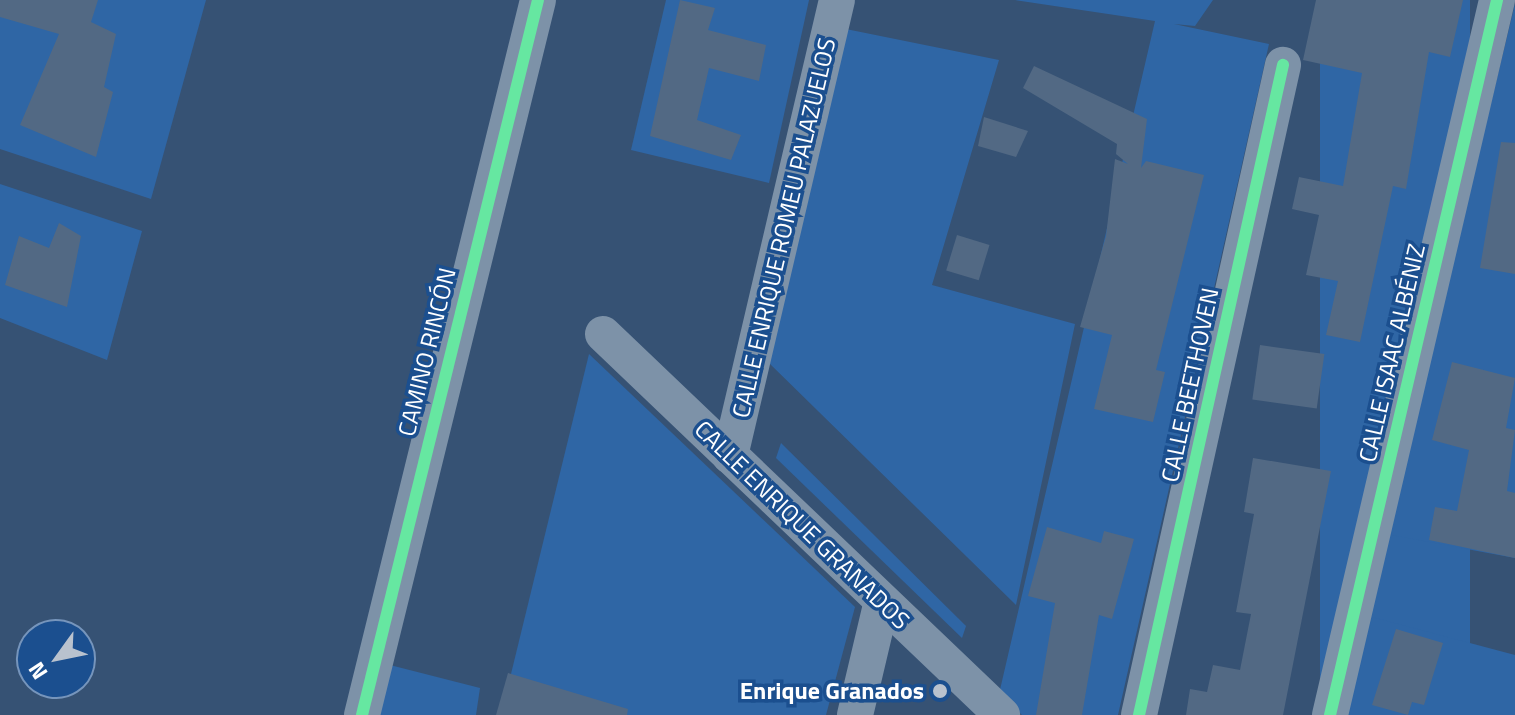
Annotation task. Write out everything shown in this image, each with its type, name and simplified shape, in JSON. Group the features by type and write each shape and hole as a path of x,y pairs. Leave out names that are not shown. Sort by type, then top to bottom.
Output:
{"street":[{"name":"CAMINO RINCÓN","path":"362,715 538,0"},
{"name":"CALLE ENRIQUE ROMEU PALAZUELOS","path":"730,456 837,0"},
{"name":"CALLE ISAAC ALBÉNIZ","path":"1330,715 1497,0"},
{"name":"CALLE BEETHOVEN","path":"1139,715 1283,65"},
{"name":"CALLE ENRIQUE GRANADOS","path":"603,334 1002,715"},
{"path":"855,715 882,601"}],"shaded area":[{"path":"0,0 206,0 151,199 0,149"},
{"path":"666,0 809,0 769,183 631,150"},
{"path":"1015,0 1213,0 1195,26 1174,24 1269,44 1118,715 1022,715 999,694 1155,21"},
{"path":"1320,0 1470,0 1470,715 1320,715"},
{"path":"1515,4 1515,558 1386,534"},
{"path":"831,26 999,60 932,285 1075,324 1016,605 769,363"},
{"path":"0,184 142,231 107,360 0,318"},
{"path":"589,354 855,607 826,715 501,715"},
{"path":"781,443 966,626 962,638 776,458"},
{"path":"1372,617 1515,655 1515,715 1349,715"},
{"path":"386,664 480,688 476,715 374,715"}],"building":[{"path":"0,0 98,0 91,22 116,34 104,87 113,92 96,157 20,125 59,34 0,17"},
{"path":"680,0 715,8 708,30 766,45 759,81 709,68 697,120 741,135 731,160 650,136"},
{"path":"1316,0 1463,0 1450,57 1429,52 1406,189 1393,186 1360,342 1326,335 1338,281 1306,275 1319,215 1292,209 1299,177 1343,186 1362,73 1303,60"},
{"path":"1034,66 1147,119 1141,168 1146,161 1204,175 1156,370 1165,372 1153,422 1094,409 1112,335 1080,327 1106,236 1115,159 1128,164 1116,154 1117,144 1023,88"},
{"path":"984,117 1028,131 1016,157 978,146"},
{"path":"1501,142 1515,143 1515,274 1480,268"},
{"path":"59,223 81,236 67,307 5,285 19,236 49,248"},
{"path":"957,235 990,245 979,280 946,270"},
{"path":"1260,345 1324,354 1317,409 1252,399"},
{"path":"1452,362 1515,378 1506,428 1515,430 1507,491 1515,493 1515,558 1429,540 1435,507 1457,511 1469,450 1432,440"},
{"path":"1253,458 1331,471 1283,715 1186,715 1190,689 1207,692 1213,665 1240,670 1251,614 1236,612 1254,514 1244,512"},
{"path":"1047,527 1101,543 1104,531 1134,539 1112,619 1099,615 1082,715 1036,715 1055,603 1028,596"},
{"path":"1396,629 1443,643 1424,705 1412,702 1408,715 1372,705"},
{"path":"508,673 628,709 627,715 496,715"}],"cycle path":[{"path":"362,715 538,0"},
{"path":"1330,715 1497,0"},
{"path":"1139,715 1283,65"}],"place":[{"name":"Enrique Granados","path":"940,691"}]}
